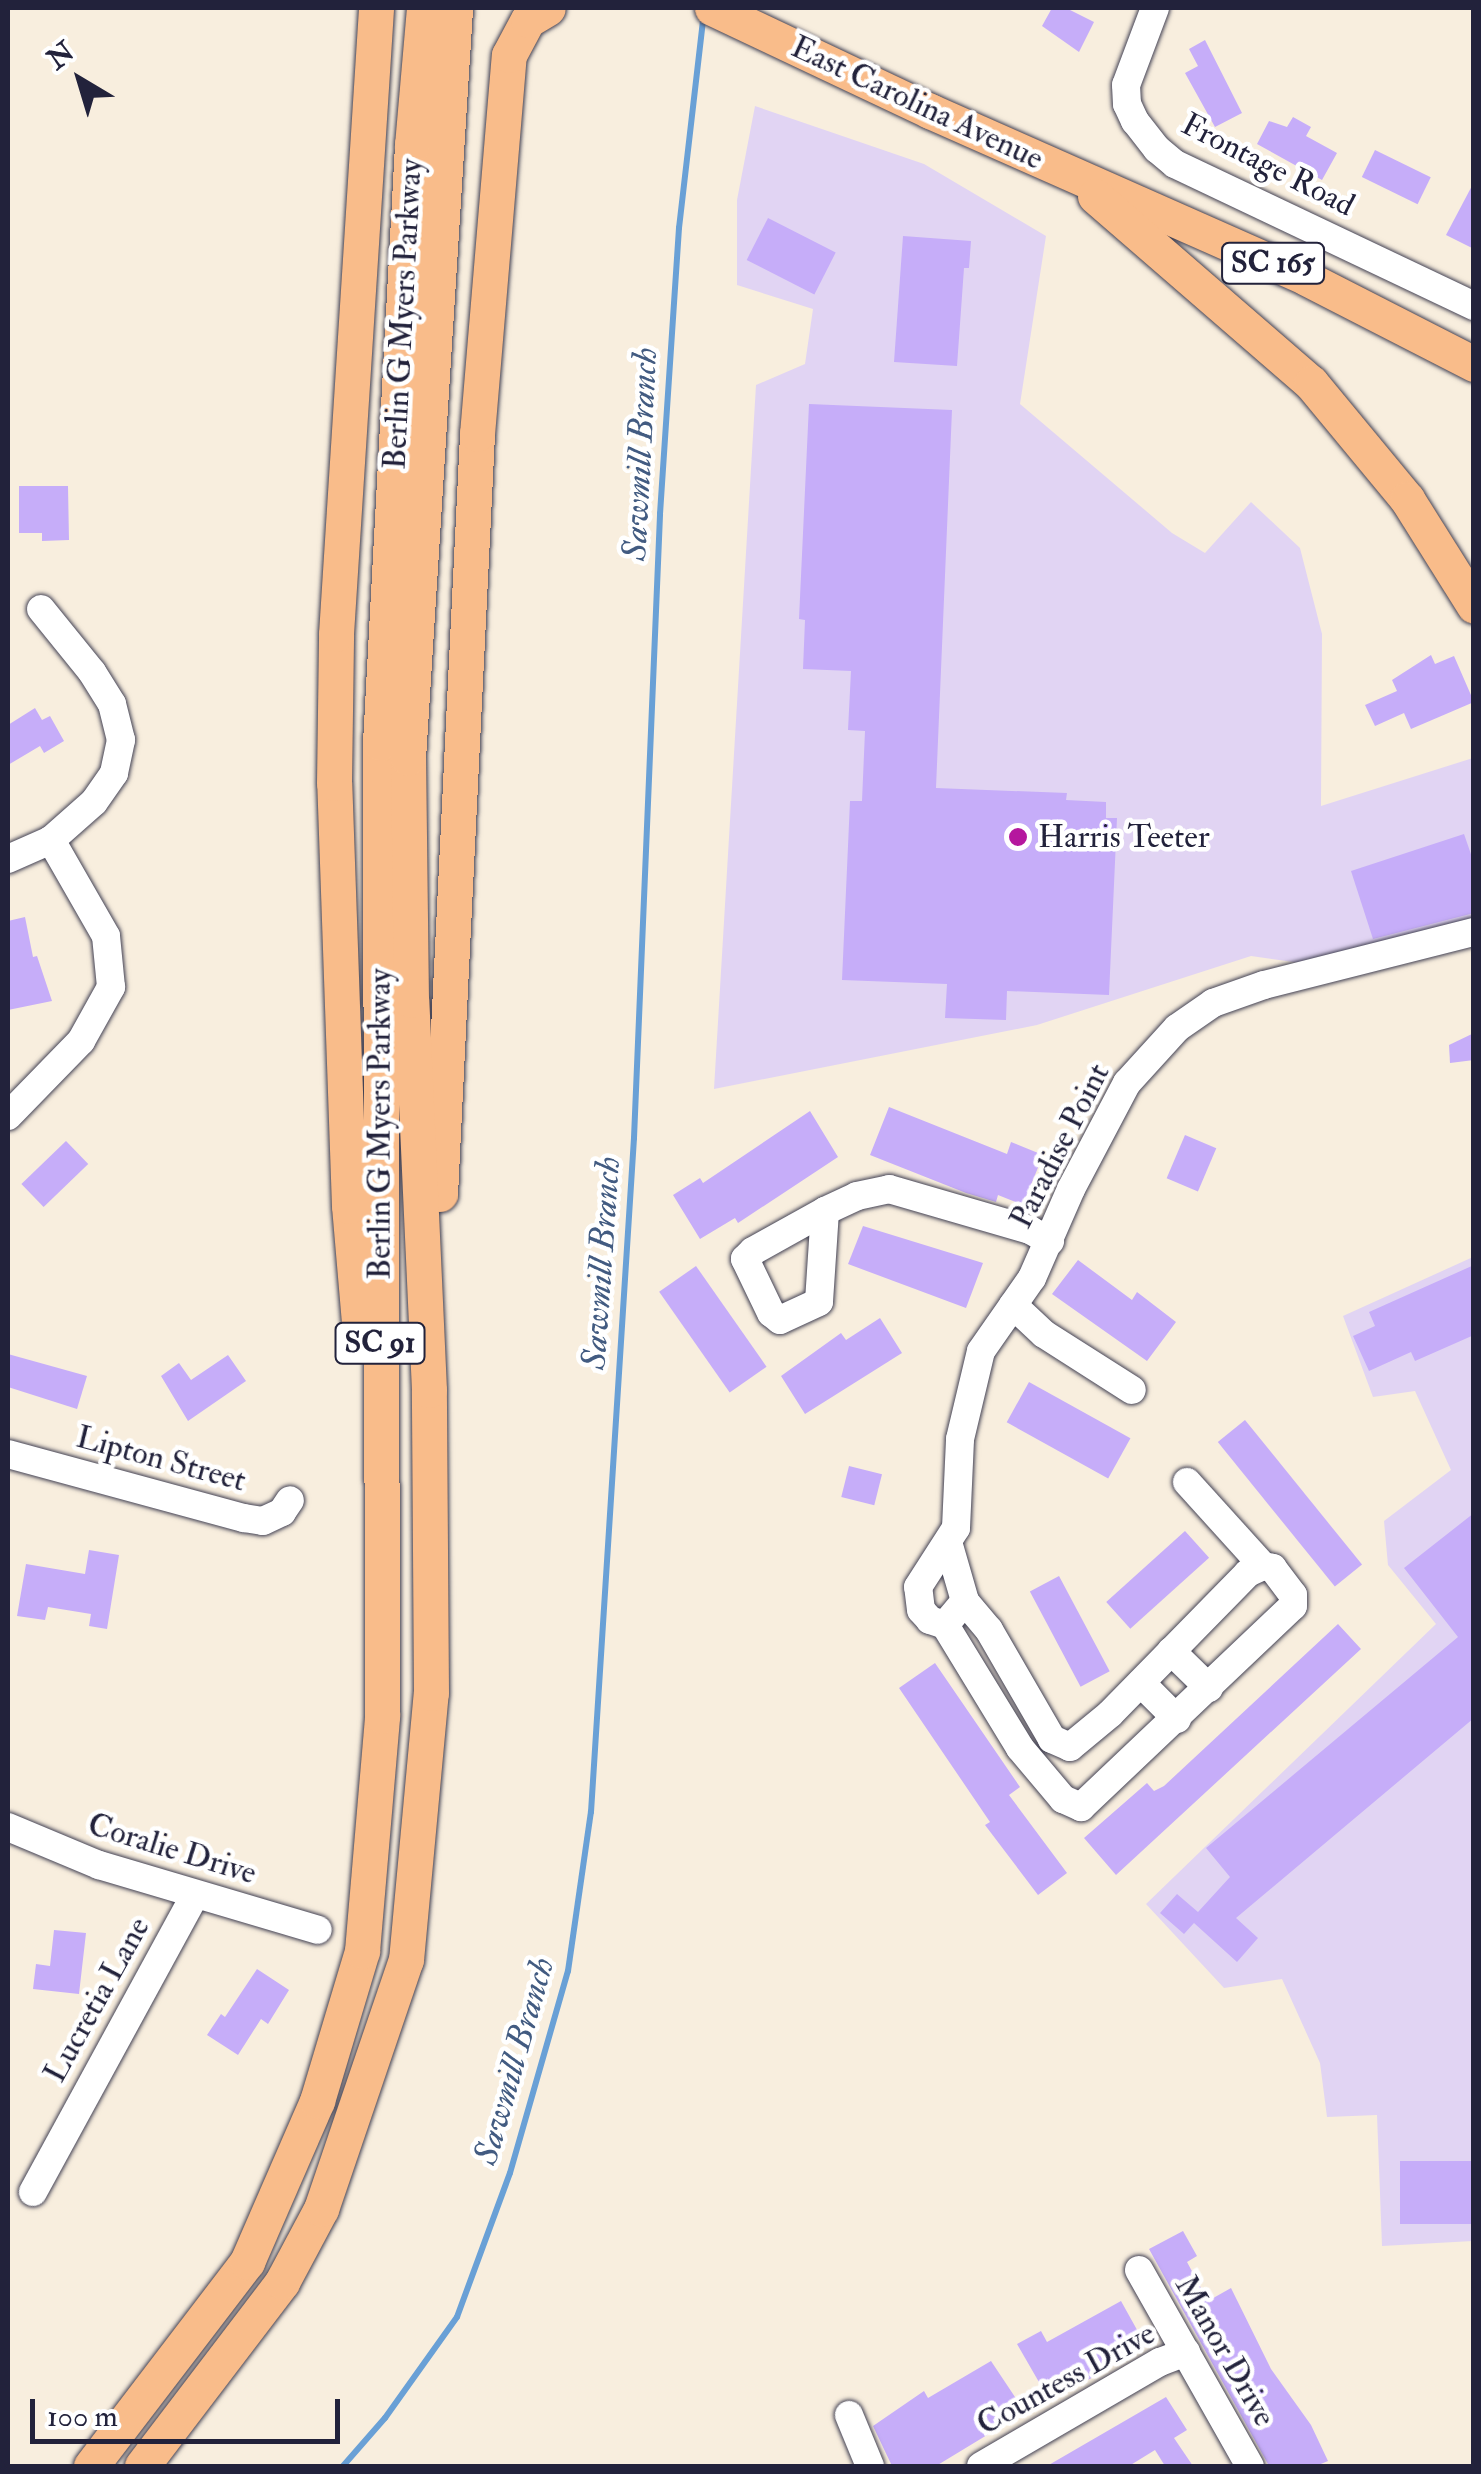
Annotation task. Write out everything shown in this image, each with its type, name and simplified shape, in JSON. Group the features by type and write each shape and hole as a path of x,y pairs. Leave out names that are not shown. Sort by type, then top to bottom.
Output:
{"main road":[{"path":"376,8 343,468 334,783 348,1206 380,1564"},
{"name":"Berlin G Myers Parkway","path":"142,2466 282,2282 320,2209 406,1960 431,1692 430,1390 412,1000 408,758 428,146 424,8"},
{"name":"Berlin G Myers Parkway","path":"92,2466 248,2262 317,2100 362,1952 382,1716 380,743 428,146 455,8"},
{"path":"430,1390 477,434 509,55 504,8"},
{"path":"509,55 528,20 548,8"},
{"name":"East Carolina Avenue","path":"726,14 1068,173"},
{"name":"SC 165","path":"1068,173 1306,278 1474,364"},
{"name":"SC 165","path":"1068,173 1312,383 1406,499 1474,606"},
{"path":"248,2262 282,2282"}],"street":[{"name":"Frontage Road","path":"1152,14 1126,85 1127,104 1145,137 1157,149 1175,164 1474,306"},
{"path":"8,859 51,840 106,789 121,740 112,704 92,672 41,609"},
{"path":"8,1116 81,1041 111,987 106,936 51,840"},
{"name":"Paradise Point","path":"946,1625 930,1620 921,1610 918,1587 956,1528 966,1404 987,1338 1050,1241 1071,1188 1127,1083 1194,1014 1264,984 1474,932"},
{"path":"826,1211 858,1196 888,1189 1030,1230 1050,1241"},
{"path":"1012,1305 1044,1334 1132,1390"},
{"name":"Lipton Street","path":"8,1454 264,1521 282,1512 290,1500"},
{"path":"1187,1482 1263,1566"},
{"name":"Paradise Point","path":"948,1542 966,1601 989,1630 1052,1739 1060,1745 1077,1743 1140,1682"},
{"path":"966,1601 946,1625 1020,1748 1071,1806 1089,1803 1177,1719 1293,1606 1287,1582 1273,1568 1263,1566 1248,1573 1140,1682 1177,1719"},
{"path":"1171,1651 1208,1688"},
{"name":"Coralie Drive","path":"8,1827 99,1865 318,1930"},
{"name":"Lucretia Lane","path":"33,2192 195,1895"},
{"name":"Manor Drive","path":"1139,2270 1250,2466"},
{"name":"Countess Drive","path":"981,2466 1160,2362 1186,2352"},
{"path":"849,2414 870,2466"}],"shaded area":[{"path":"755,106 924,164 1046,236 1020,404 1172,533 1205,553 1251,502 1300,548 1322,634 1321,806 1473,758 1474,922 1315,965 1251,956 1037,1025 714,1089 756,385 805,364 813,309 737,285 737,200"},
{"path":"1473,1257 1473,2241 1382,2246 1377,2115 1327,2117 1320,2063 1282,1979 1224,1988 1146,1904 1436,1624 1388,1565 1384,1521 1451,1470 1415,1391 1373,1397 1343,1316"}],"building":[{"path":"1052,8 1066,8 1094,22 1079,52 1042,26"},
{"path":"1205,40 1242,113 1215,127 1185,73 1198,66 1189,49"},
{"path":"1293,117 1311,127 1306,136 1337,153 1322,180 1257,144 1269,121 1287,127"},
{"path":"1375,150 1431,177 1418,204 1362,177"},
{"path":"1474,182 1474,249 1446,235"},
{"path":"768,218 836,253 814,294 747,260"},
{"path":"903,236 971,241 969,268 964,268 957,366 894,362"},
{"path":"809,404 952,410 936,788 1067,793 1066,800 1106,802 1106,818 1117,818 1109,995 1007,991 1006,1020 945,1018 947,984 842,980 850,801 862,801 865,731 848,730 851,671 803,669 805,620 799,619"},
{"path":"19,486 68,486 69,540 42,541 42,533 19,533"},
{"path":"1431,655 1435,664 1454,656 1474,702 1411,729 1404,713 1375,726 1365,705 1397,691 1392,680"},
{"path":"35,708 42,720 50,716 64,741 44,753 40,746 8,765 8,725"},
{"path":"1464,834 1474,863 1474,913 1373,939 1351,871"},
{"path":"25,917 33,957 37,956 52,1001 8,1010 8,921"},
{"path":"1474,1033 1474,1060 1450,1063 1449,1045"},
{"path":"889,1107 1007,1154 1011,1142 1043,1155 1023,1205 998,1195 996,1202 966,1193 870,1155"},
{"path":"810,1111 838,1157 738,1223 735,1218 700,1239 673,1195 700,1178 703,1183"},
{"path":"1185,1135 1216,1148 1198,1192 1167,1178"},
{"path":"66,1141 88,1164 44,1207 21,1184"},
{"path":"863,1226 983,1263 966,1308 848,1264"},
{"path":"1078,1260 1132,1300 1137,1292 1176,1322 1147,1361 1052,1294"},
{"path":"1474,1265 1474,1335 1415,1361 1411,1352 1369,1371 1353,1336 1375,1326 1369,1312"},
{"path":"696,1266 767,1367 730,1393 659,1292"},
{"path":"880,1318 902,1353 805,1414 781,1376 841,1333 846,1340"},
{"path":"8,1354 87,1376 77,1409 8,1387"},
{"path":"228,1355 246,1381 188,1421 161,1376 179,1363 191,1380"},
{"path":"1029,1382 1130,1438 1108,1478 1007,1422"},
{"path":"1245,1420 1362,1565 1335,1587 1218,1442"},
{"path":"849,1466 882,1474 874,1505 841,1497"},
{"path":"1474,1513 1474,1718 1236,1918 1258,1938 1237,1962 1194,1923 1184,1934 1160,1913 1177,1894 1198,1912 1230,1877 1206,1848 1458,1637 1404,1568"},
{"path":"1185,1531 1209,1558 1130,1629 1106,1602"},
{"path":"89,1550 119,1555 107,1629 89,1626 91,1614 48,1607 45,1620 17,1616 26,1564 85,1574"},
{"path":"1059,1576 1110,1671 1081,1687 1030,1591"},
{"path":"1338,1624 1361,1649 1116,1875 1084,1838 1147,1783 1154,1791 1164,1786"},
{"path":"935,1663 1020,1787 1009,1795 1067,1873 1038,1895 985,1825 990,1822 899,1688"},
{"path":"54,1930 86,1933 79,1994 33,1989 36,1964 50,1966"},
{"path":"257,1969 289,1990 268,2024 261,2019 238,2055 207,2035 221,2014 225,2017"},
{"path":"1400,2161 1474,2161 1474,2224 1400,2224"},
{"path":"1183,2231 1197,2256 1187,2262 1208,2301 1231,2288 1271,2369 1311,2425 1328,2461 1316,2466 1269,2466 1149,2249"},
{"path":"1121,2301 1146,2346 1088,2380 1085,2375 1047,2396 1017,2344 1041,2331 1047,2342"},
{"path":"991,2361 1025,2412 936,2466 892,2466 873,2426 924,2391 928,2398"},
{"path":"1166,2397 1187,2430 1174,2438 1193,2466 1165,2466 1155,2450 1129,2466 1047,2466"}],"waterway":[{"name":"Sawmill Branch","path":"343,2466 385,2418 457,2317 510,2173 568,1971 591,1812 634,1138 660,514 679,228 703,19"}],"place":[{"name":"Harris Teeter","path":"1018,837"}]}
